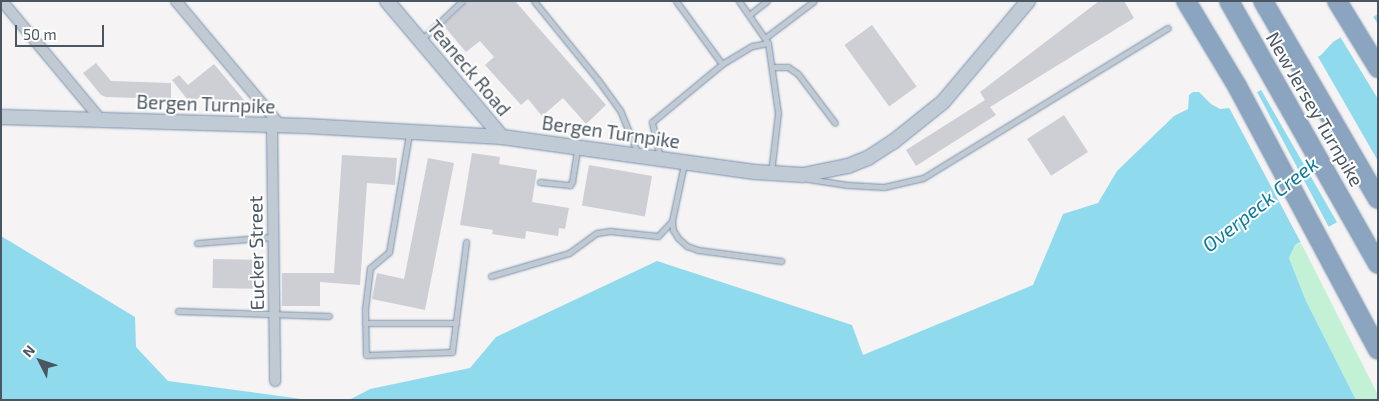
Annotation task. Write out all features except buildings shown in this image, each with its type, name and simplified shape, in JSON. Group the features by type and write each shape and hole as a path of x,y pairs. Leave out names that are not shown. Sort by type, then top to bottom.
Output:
{"highway":[{"path":"1186,1 1237,86 1378,350"},
{"name":"New Jersey Turnpike","path":"1229,1 1378,264"},
{"path":"1263,1 1378,199"},
{"path":"1337,1 1378,68"}],"main road":[{"name":"Bergen Turnpike","path":"1,117 276,125 502,137 775,174 803,175 848,166 868,158 893,142 943,102 1028,1"},
{"name":"Teaneck Road","path":"391,3 502,137"}],"street":[{"path":"2,1 101,120"},
{"path":"176,1 276,125"},
{"name":"Eucker Street","path":"275,381 273,237 276,125"}],"lane":[{"path":"420,40 462,1"},
{"path":"534,1 620,110 638,155"},
{"path":"676,1 722,64"},
{"path":"739,1 767,41 778,113 775,174 875,187 903,184 923,178 1168,28"},
{"path":"749,15 767,1"},
{"path":"660,158 652,122 722,64 752,46 767,41 814,1"},
{"path":"772,67 788,67 798,74 835,123"},
{"path":"409,133 389,252 370,268 365,323 366,355 452,352 466,242"},
{"path":"540,182 570,185 578,147"},
{"path":"684,161 672,221 673,230 678,238 687,246 698,250 781,262"},
{"path":"491,276 569,253 597,233 610,231 658,236 672,221"},
{"path":"197,243 273,237"},
{"path":"178,311 329,316"},
{"path":"365,323 456,324"}],"green space":[{"path":"1301,243 1378,395 1378,400 1356,400 1306,301 1289,258 1295,245"}],"water":[{"name":"Overpeck Creek","path":"1378,14 1378,200 1295,245 1289,258 1306,301 1356,400 349,400 370,389 470,368 496,337 657,261 852,325 863,355 1033,285 1063,214 1098,203 1117,171 1174,116 1188,109 1189,95 1193,92 1199,92 1211,104 1220,109 1230,108 1321,55 1333,42"},
{"path":"1,236 135,317 136,347 168,381 309,400 1,400"}],"pier":[{"path":"1372,15 1378,24 1378,99 1339,35"},
{"path":"1317,55 1378,161 1378,201 1338,224 1260,88"},
{"path":"1256,90 1331,230 1302,245 1228,105"}]}
